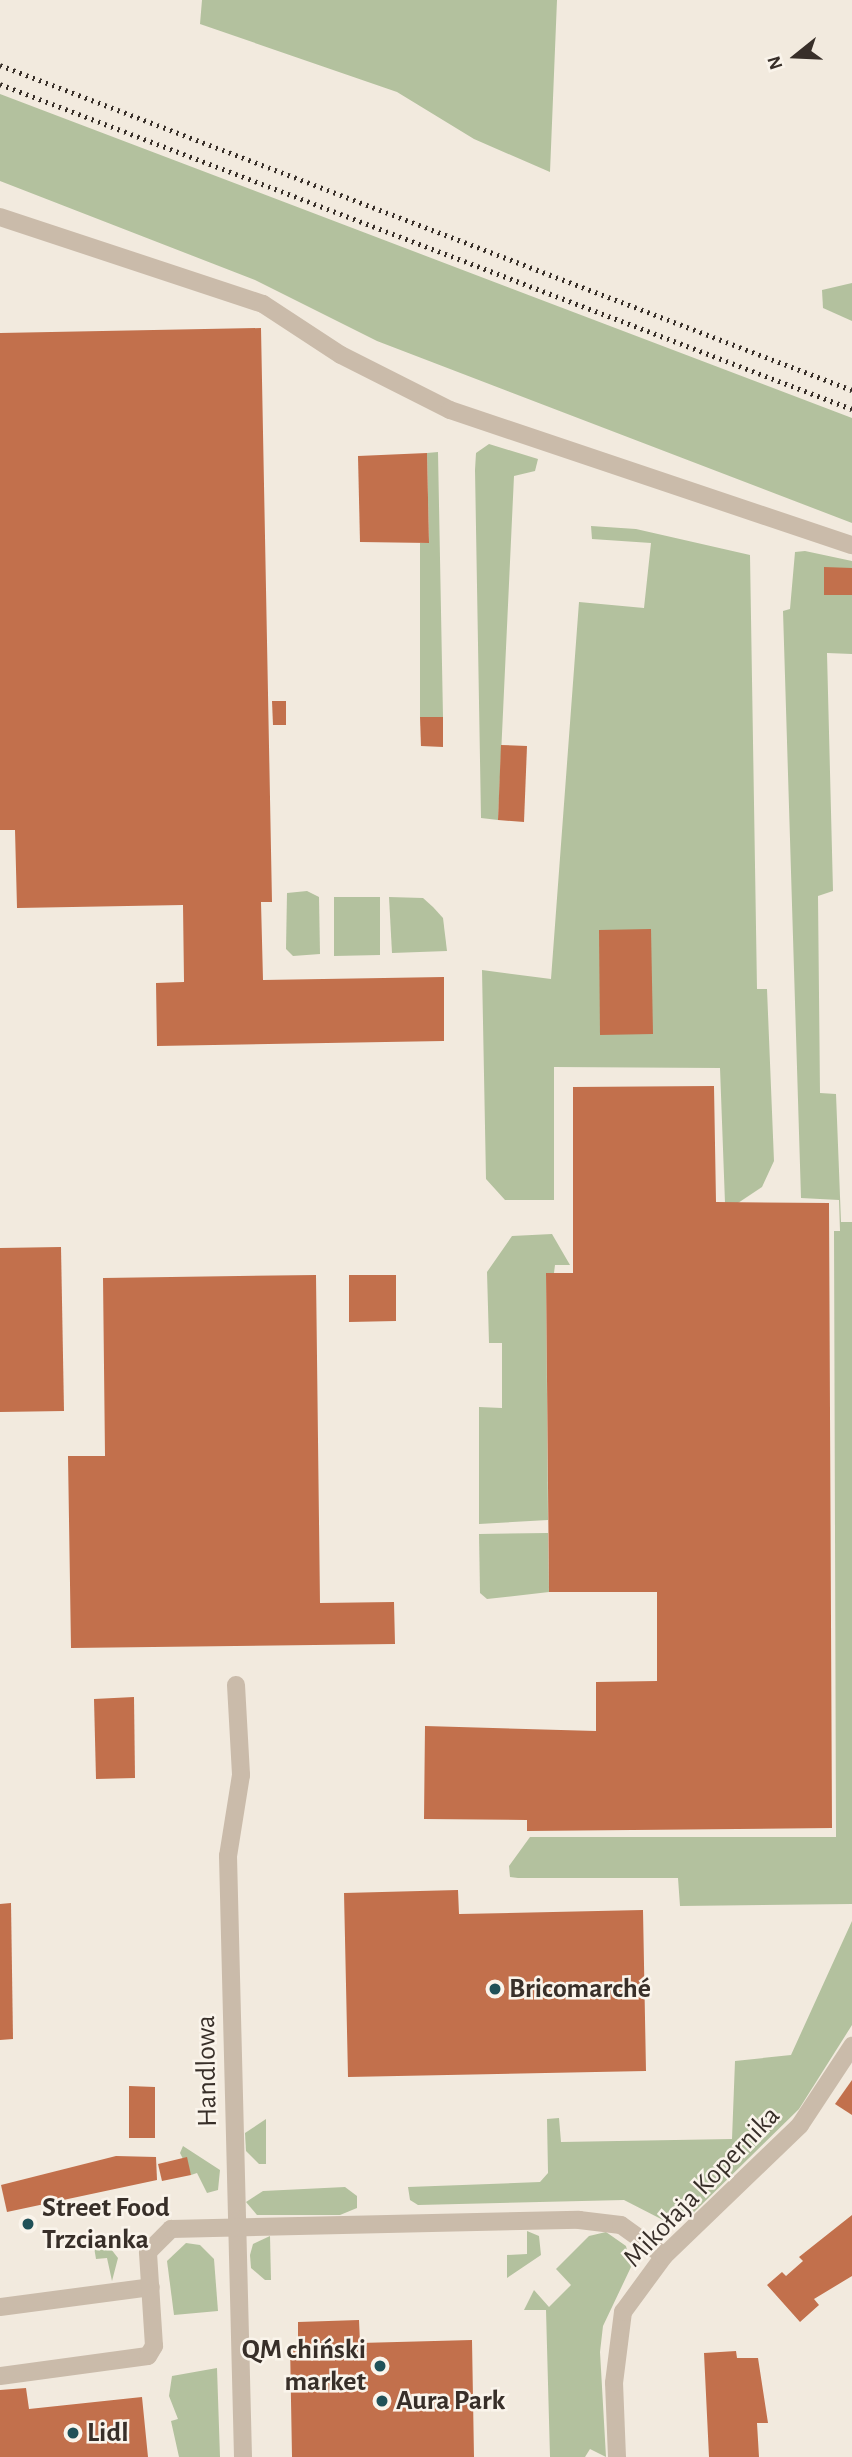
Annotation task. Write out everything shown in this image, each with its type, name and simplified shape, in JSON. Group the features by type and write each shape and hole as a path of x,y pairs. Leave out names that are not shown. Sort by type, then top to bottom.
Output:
{"street":[{"path":"0,217 263,304 341,355 450,410 852,545"},
{"name":"Handlowa","path":"236,1685 241,1775 228,1856 243,2457"},
{"name":"Mikołaja Kopernika","path":"617,2457 614,2383 623,2312 664,2256 800,2125 852,2046"},
{"path":"0,2376 148,2356 153,2346 148,2252 155,2239 171,2229 579,2220 621,2225 664,2256"},
{"path":"0,2307 151,2287"}],"green space":[{"path":"202,0 557,0 550,172 474,139 397,92 200,24"},
{"path":"0,94 852,418 852,523 377,341 255,280 0,181"},
{"path":"852,283 852,321 823,308 822,290"},
{"path":"489,444 538,459 535,471 514,476 498,820 481,818 475,470 476,453"},
{"path":"438,452 443,717 420,717 420,543 429,543 427,453"},
{"path":"591,526 636,529 750,555 757,989 767,989 774,1161 762,1187 738,1203 725,1203 720,1068 554,1067 554,1200 505,1200 486,1179 482,970 551,979 579,602 644,608 651,543 592,539"},
{"path":"805,551 852,561 852,654 827,653 833,891 818,896 820,1093 836,1094 841,1222 852,1222 852,1904 680,1906 678,1878 518,1878 510,1877 509,1866 530,1837 836,1837 834,1231 840,1231 839,1200 801,1198 783,611 790,609 795,552"},
{"path":"307,891 319,897 320,954 293,956 286,949 287,893"},
{"path":"334,897 380,897 380,955 334,956"},
{"path":"389,897 423,898 433,907 443,918 447,951 392,953"},
{"path":"552,1234 570,1265 555,1265 554,1273 546,1273 548,1520 479,1524 479,1407 502,1408 502,1343 489,1343 487,1272 512,1236"},
{"path":"548,1533 549,1592 487,1599 480,1593 479,1534"},
{"path":"852,1921 852,2025 799,2109 689,2217 686,2211 663,2220 624,2200 418,2205 410,2200 408,2187 540,2182 548,2173 547,2119 559,2118 561,2142 732,2139 735,2061 791,2055"},
{"path":"266,2119 266,2164 259,2164 246,2151 245,2133"},
{"path":"183,2146 220,2170 218,2190 207,2193 197,2173 191,2175 180,2153"},
{"path":"345,2187 357,2196 357,2208 340,2215 257,2215 246,2202 263,2191"},
{"path":"527,2231 539,2236 541,2255 507,2278 507,2255 527,2254"},
{"path":"606,2232 626,2246 631,2267 603,2326 600,2352 606,2457 590,2449 585,2457 550,2457 546,2310 524,2310 534,2290 549,2307 571,2285 556,2269 589,2236"},
{"path":"270,2236 271,2280 265,2280 251,2268 250,2255 253,2244"},
{"path":"93,2241 107,2244 118,2258 112,2281 107,2258 96,2259"},
{"path":"186,2243 200,2245 214,2259 218,2311 174,2315 167,2261"},
{"path":"217,2368 220,2457 179,2457 171,2421 178,2419 169,2396 172,2376"}],"building":[{"path":"261,328 272,902 261,902 263,980 444,977 444,1041 157,1046 156,983 184,982 183,905 17,908 15,830 0,830 0,333"},
{"path":"427,453 429,543 360,542 358,456"},
{"path":"824,567 852,568 852,595 824,595"},
{"path":"272,701 286,701 286,725 273,725"},
{"path":"420,717 443,717 443,747 421,746"},
{"path":"501,745 527,746 524,822 498,820"},
{"path":"651,929 653,1034 600,1035 599,930"},
{"path":"714,1086 716,1202 829,1203 832,1828 527,1831 527,1820 424,1819 425,1726 596,1731 596,1682 657,1681 657,1592 549,1592 546,1273 573,1273 573,1087"},
{"path":"61,1247 64,1411 0,1412 0,1248"},
{"path":"316,1275 320,1603 394,1602 395,1644 71,1648 68,1456 105,1456 103,1278"},
{"path":"349,1275 396,1275 396,1321 349,1322"},
{"path":"134,1697 135,1778 96,1779 94,1699"},
{"name":"Bricomarché","path":"458,1890 459,1914 643,1910 646,2071 348,2077 344,1893"},
{"path":"11,1903 13,2039 0,2040 0,1904"},
{"path":"852,2080 852,2115 835,2104"},
{"path":"129,2086 155,2087 155,2138 129,2138"},
{"path":"116,2156 156,2157 157,2180 7,2212 1,2185"},
{"path":"187,2157 191,2175 162,2181 158,2164"},
{"path":"852,2215 852,2276 814,2299 819,2305 800,2322 767,2285 782,2272 786,2276 803,2261 799,2257"},
{"name":"Aura Park","path":"359,2320 360,2343 472,2340 474,2457 292,2457 290,2344 298,2344 298,2322"},
{"path":"736,2351 737,2358 758,2358 768,2423 757,2423 759,2457 709,2457 704,2353"},
{"name":"Lidl","path":"26,2388 29,2409 142,2397 148,2457 0,2457 0,2390"}],"railway":[{"path":"0,65 852,390"},
{"path":"0,84 852,409"}],"place":[{"name":"Bricomarché","path":"495,1989"},
{"name":"Street Food Trzcianka","path":"28,2224"},
{"name":"QM chiński market","path":"380,2366"},
{"name":"Aura Park","path":"382,2401"},
{"name":"Lidl","path":"73,2433"}]}
